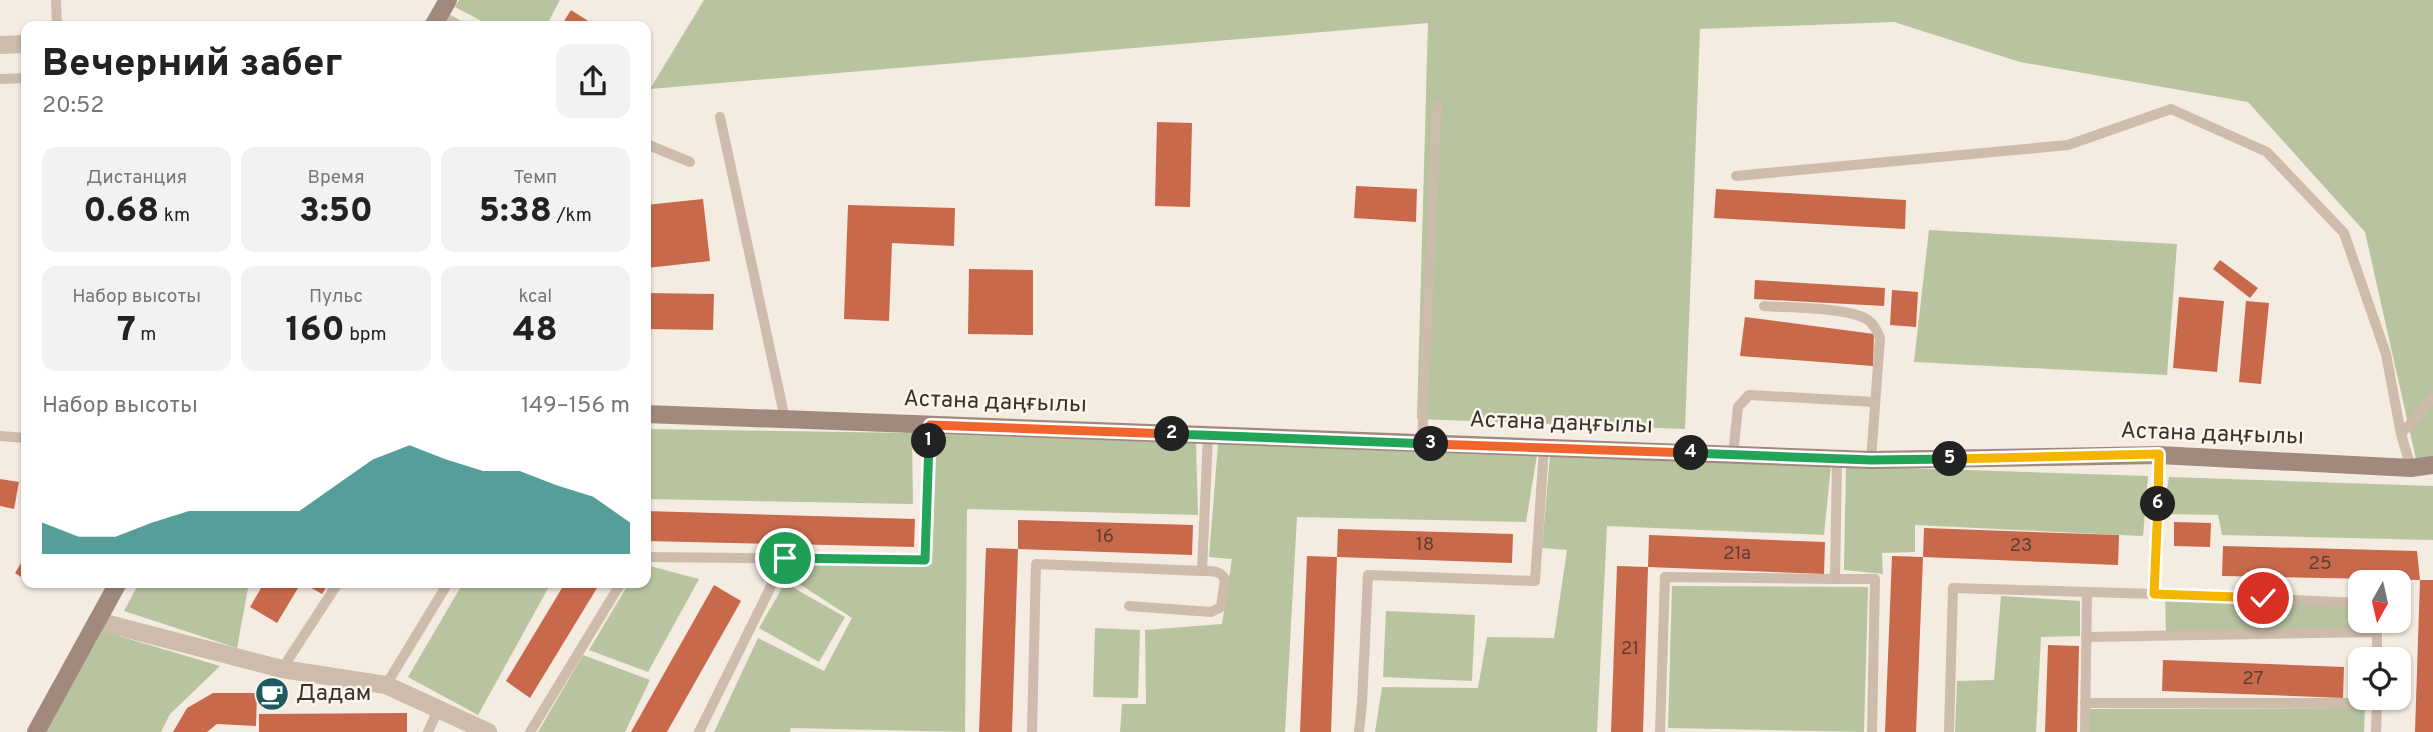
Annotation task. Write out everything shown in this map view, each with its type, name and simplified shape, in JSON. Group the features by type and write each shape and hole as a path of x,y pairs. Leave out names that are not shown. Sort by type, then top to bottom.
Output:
{"street":[{"path":"0,45 21,44"},
{"name":"Астана даңғылы","path":"651,414 1871,460 2159,454 2411,468 2433,465"},
{"path":"36,732 115,588"},
{"path":"97,621 282,669 386,685 488,732"}],"lane":[{"path":"57,0 57,21"},
{"path":"0,79 21,78"},
{"path":"1422,443 1437,106"},
{"path":"1736,176 2068,145 2171,109 2267,152 2344,233 2386,354 2401,433 2411,468"},
{"path":"720,117 785,419"},
{"path":"651,146 690,162"},
{"path":"1764,306 1854,313 1870,320 1880,338 1871,460"},
{"path":"1733,455 1738,407 1749,395 1875,402"},
{"path":"2401,433 2433,398"},
{"path":"651,557 925,560 930,425"},
{"path":"1202,571 1208,435"},
{"path":"0,436 21,438"},
{"path":"1359,732 1368,575 1535,581 1544,448"},
{"path":"2154,594 2159,454"},
{"path":"1835,579 1837,459"},
{"path":"699,732 785,558"},
{"path":"1032,732 1036,564 1214,571 1222,574 1225,579 1222,607 1211,612 1129,607"},
{"path":"1660,732 1665,577 1875,579 1872,732"},
{"path":"282,669 335,588"},
{"path":"386,685 445,588"},
{"path":"530,732 618,588"},
{"path":"1949,732 1953,588 2348,602"},
{"path":"2085,732 2087,592"},
{"path":"2086,637 2348,628"},
{"path":"2085,703 2348,701"},
{"path":"428,732 438,709"},
{"path":"2376,710 2376,732"}],"green space":[{"path":"459,0 560,0 549,21 482,21 455,7"},
{"path":"704,0 2433,0 2433,460 2416,459 2365,232 2248,102 2020,62 1894,22 1700,29 1685,429 1417,419 1428,23 651,87"},
{"path":"1929,230 2177,244 2167,375 1914,362"},
{"path":"651,429 912,433 913,504 651,499"},
{"path":"937,434 1196,443 1198,515 967,509 965,732 791,728 790,732 714,732 758,638 824,671 852,618 787,576 789,566 932,564"},
{"path":"1218,444 1537,455 1526,522 1297,517 1285,732 1120,732 1122,704 1146,704 1145,630 1222,624 1232,559 1209,557"},
{"path":"1550,455 1831,465 1824,535 1607,526 1597,732 1375,732 1382,687 1478,688 1487,637 1554,638 1567,550 1542,548"},
{"path":"1846,466 2148,476 2143,536 1915,525 1915,552 1882,553 1883,574 1844,570"},
{"path":"2169,477 2433,486 2433,540 2222,535 2218,515 2163,514"},
{"path":"651,566 699,579 648,672 589,650 626,588 651,588"},
{"path":"785,583 845,617 819,662 759,628"},
{"path":"1672,586 1868,587 1864,732 1668,728"},
{"path":"136,588 248,588 237,648 124,611"},
{"path":"460,588 548,588 478,715 408,677"},
{"path":"2165,594 2348,605 2348,629 2166,633"},
{"path":"2001,596 2080,601 2080,636 2041,637 2036,732 1955,732 1957,681 1994,680"},
{"path":"1386,611 1475,615 1472,681 1383,677"},
{"path":"1095,628 1140,630 1138,698 1093,697"},
{"path":"102,631 220,666 170,714 161,732 45,732"},
{"path":"583,655 650,680 625,732 538,732"},
{"path":"2348,708 2365,710 2364,732 2089,732 2089,709"}],"building":[{"path":"571,10 588,21 564,21"},
{"path":"1157,122 1192,123 1190,207 1155,206"},
{"path":"1356,186 1417,189 1416,222 1354,218"},
{"path":"1716,189 1906,200 1905,229 1714,218"},
{"path":"703,199 710,261 651,268 651,204"},
{"path":"848,205 955,208 954,246 892,243 889,321 844,319"},
{"path":"2220,260 2258,288 2250,298 2213,269"},
{"path":"969,269 1033,270 1033,335 968,334"},
{"path":"1755,280 1885,288 1884,306 1754,299"},
{"path":"1892,290 1918,292 1916,327 1890,325"},
{"path":"651,293 714,294 713,330 651,329"},
{"path":"2179,297 2224,301 2217,372 2173,368"},
{"path":"2246,301 2269,303 2261,384 2239,382"},
{"path":"1745,317 1874,334 1873,366 1740,356"},
{"path":"0,479 19,482 14,509 0,506"},
{"path":"651,511 915,519 914,547 651,541"},
{"path":"1018,520 1193,525 1192,555 1018,549"},
{"path":"2174,522 2211,523 2210,547 2174,546"},
{"path":"1924,528 2119,535 2118,565 1923,557"},
{"path":"1338,529 1513,534 1512,563 1337,557"},
{"path":"1649,535 1825,542 1824,574 1648,567"},
{"path":"2223,546 2417,551 2420,580 2412,580 2412,570 2348,570 2348,579 2222,576"},
{"path":"986,548 1018,549 1012,732 979,732"},
{"path":"1307,556 1337,557 1331,732 1300,732"},
{"path":"1892,556 1923,557 1916,732 1885,732"},
{"path":"21,563 21,577 15,573"},
{"path":"1617,566 1648,567 1643,732 1611,732"},
{"path":"2420,580 2433,580 2433,732 2415,732"},
{"path":"714,585 741,601 667,732 631,732"},
{"path":"261,588 298,588 277,623 250,607"},
{"path":"312,588 326,588 322,594"},
{"path":"562,588 597,588 530,698 506,681"},
{"path":"2048,645 2079,646 2077,732 2045,732"},
{"path":"2163,660 2344,667 2343,698 2162,691"},
{"path":"213,693 257,693 256,726 217,724 207,732 173,732 187,708"},
{"path":"407,713 407,732 259,732 259,714"}],"place":[{"name":"Дадам","path":"272,694"}],"route":[{"path":"785,558 925,560 930,425 1871,460 2159,454 2154,594 2263,598"}]}
